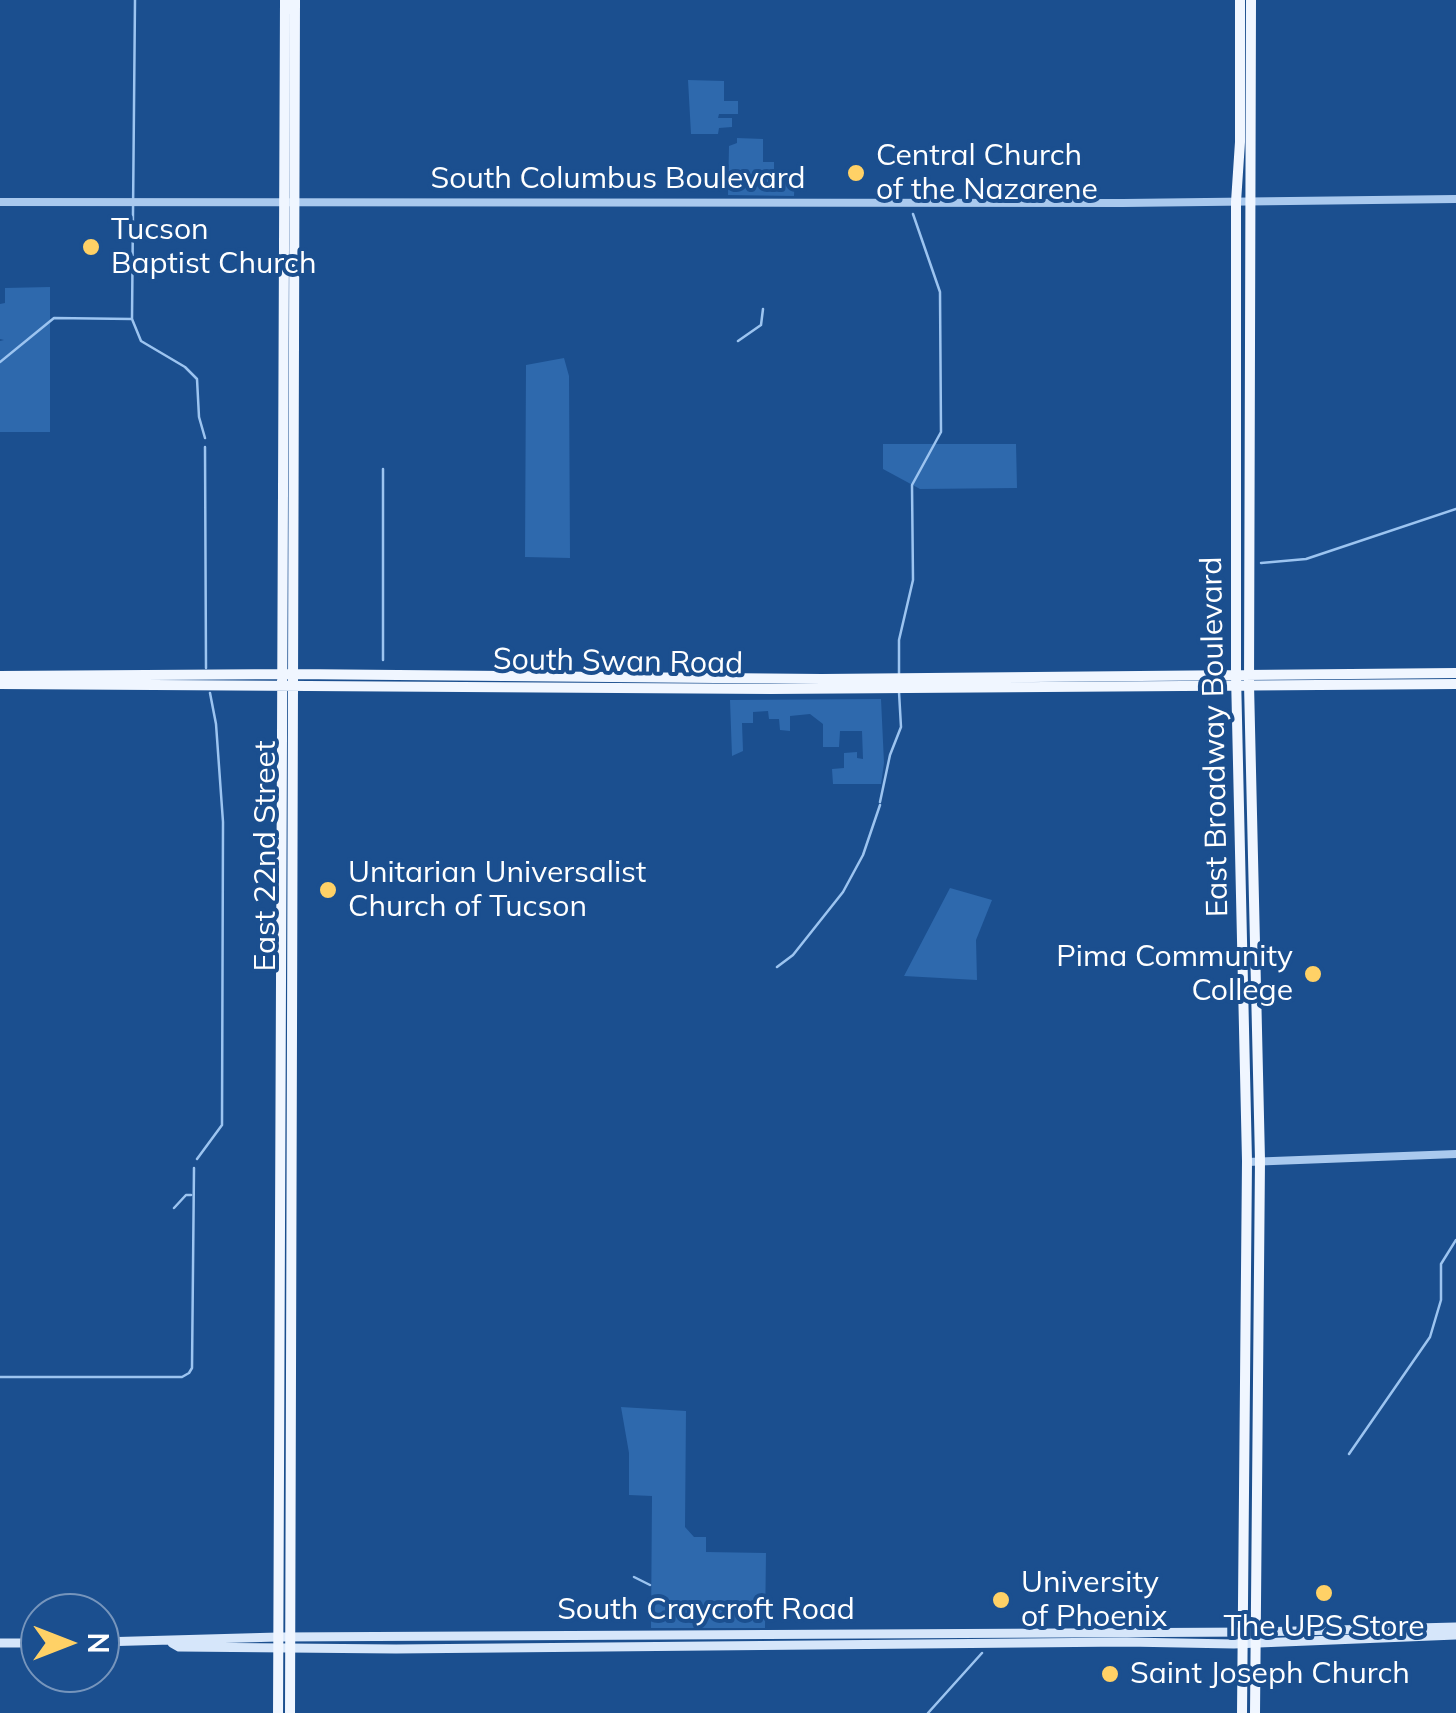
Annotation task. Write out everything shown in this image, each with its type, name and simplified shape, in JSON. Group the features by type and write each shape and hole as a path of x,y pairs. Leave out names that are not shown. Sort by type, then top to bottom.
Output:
{"main road":[{"name":"East 22nd Street","path":"278,1713 284,1643 289,203 285,0"},
{"name":"East 22nd Street","path":"289,203 296,0"},
{"name":"East Broadway Boulevard","path":"1240,0 1236,679 1247,1162 1242,1713"},
{"name":"East Broadway Boulevard","path":"1252,0 1249,680 1260,1160 1255,1713"},
{"path":"1236,498 1242,500 1250,544"},
{"path":"1249,680 1456,673"},
{"name":"South Swan Road","path":"0,676 900,683 1249,680"},
{"name":"South Swan Road","path":"0,684 286,679"},
{"path":"1249,680 1456,684"},
{"path":"1242,878 1248,893 1250,927 1256,932"},
{"path":"1246,1227 1253,1232 1254,1268 1259,1277"},
{"path":"1246,1266 1252,1281 1252,1302 1259,1309"},
{"path":"1256,1638 1456,1627"},
{"path":"1022,1643 1028,1637 1067,1632"},
{"name":"South Craycroft Road","path":"172,1642 180,1647 204,1648 284,1643 1067,1632 1242,1638"},
{"path":"1242,1638 1456,1635"},
{"path":"204,1648 224,1643 226,1638"},
{"name":"South Craycroft Road","path":"120,1642 226,1638 284,1643 1022,1643 1242,1638"},
{"name":"East 22nd Street","path":"284,1643 290,1713"}],"street":[{"name":"South Columbus Boulevard","path":"0,202 1456,199"},
{"path":"1247,1162 1456,1154"}],"shaded area":[{"path":"688,80 724,81 724,101 738,101 738,114 719,114 718,118 732,118 732,127 719,128 718,134 691,134"},
{"path":"737,138 763,139 763,162 774,162 774,179 780,179 781,171 795,170 794,196 728,195 729,146 737,143"},
{"path":"50,287 50,432 0,432 0,341 4,340 0,339 0,304 5,303 5,288"},
{"path":"564,358 569,376 570,558 525,557 526,365"},
{"path":"883,444 1016,444 1017,488 920,489 883,469"},
{"path":"881,699 881,784 833,784 832,769 844,768 844,753 857,752 857,758 863,759 862,731 840,731 839,747 823,747 823,724 810,714 790,716 790,731 780,730 779,719 769,719 768,711 753,712 753,723 742,723 743,751 732,756 730,700"},
{"path":"950,888 992,900 976,940 977,980 904,976"},
{"path":"621,1407 686,1411 685,1527 694,1537 706,1537 706,1552 766,1553 765,1628 651,1628 652,1496 629,1495 629,1453"}],"waterway":[{"path":"0,362 54,318 132,319 135,0"},
{"path":"899,674 899,640 913,580 912,485 941,432 940,292 913,214"},
{"path":"738,341 761,325 763,309"},
{"path":"132,319 141,341 185,367 197,379 199,417 205,438"},
{"path":"205,447 206,668"},
{"path":"383,469 383,660"},
{"path":"1261,563 1306,559 1456,509"},
{"path":"880,802 890,755 901,727 899,692"},
{"path":"197,1159 222,1125 223,822 210,693"},
{"path":"777,967 793,955 843,892 863,855 880,805"},
{"path":"0,1377 182,1377 189,1373 194,1168"},
{"path":"174,1208 186,1195 191,1195"},
{"path":"1349,1454 1430,1337 1441,1300 1441,1264 1456,1240"},
{"path":"634,1577 650,1585"},
{"path":"928,1713 982,1653"}],"place":[{"name":"Central Church of the Nazarene","path":"856,173"},
{"name":"Tucson Baptist Church","path":"91,247"},
{"name":"Unitarian Universalist Church of Tucson","path":"328,890"},
{"name":"Pima Community College","path":"1313,974"},
{"name":"The UPS Store","path":"1324,1593"},
{"name":"University of Phoenix","path":"1001,1600"},
{"name":"Saint Joseph Church","path":"1110,1674"}]}
